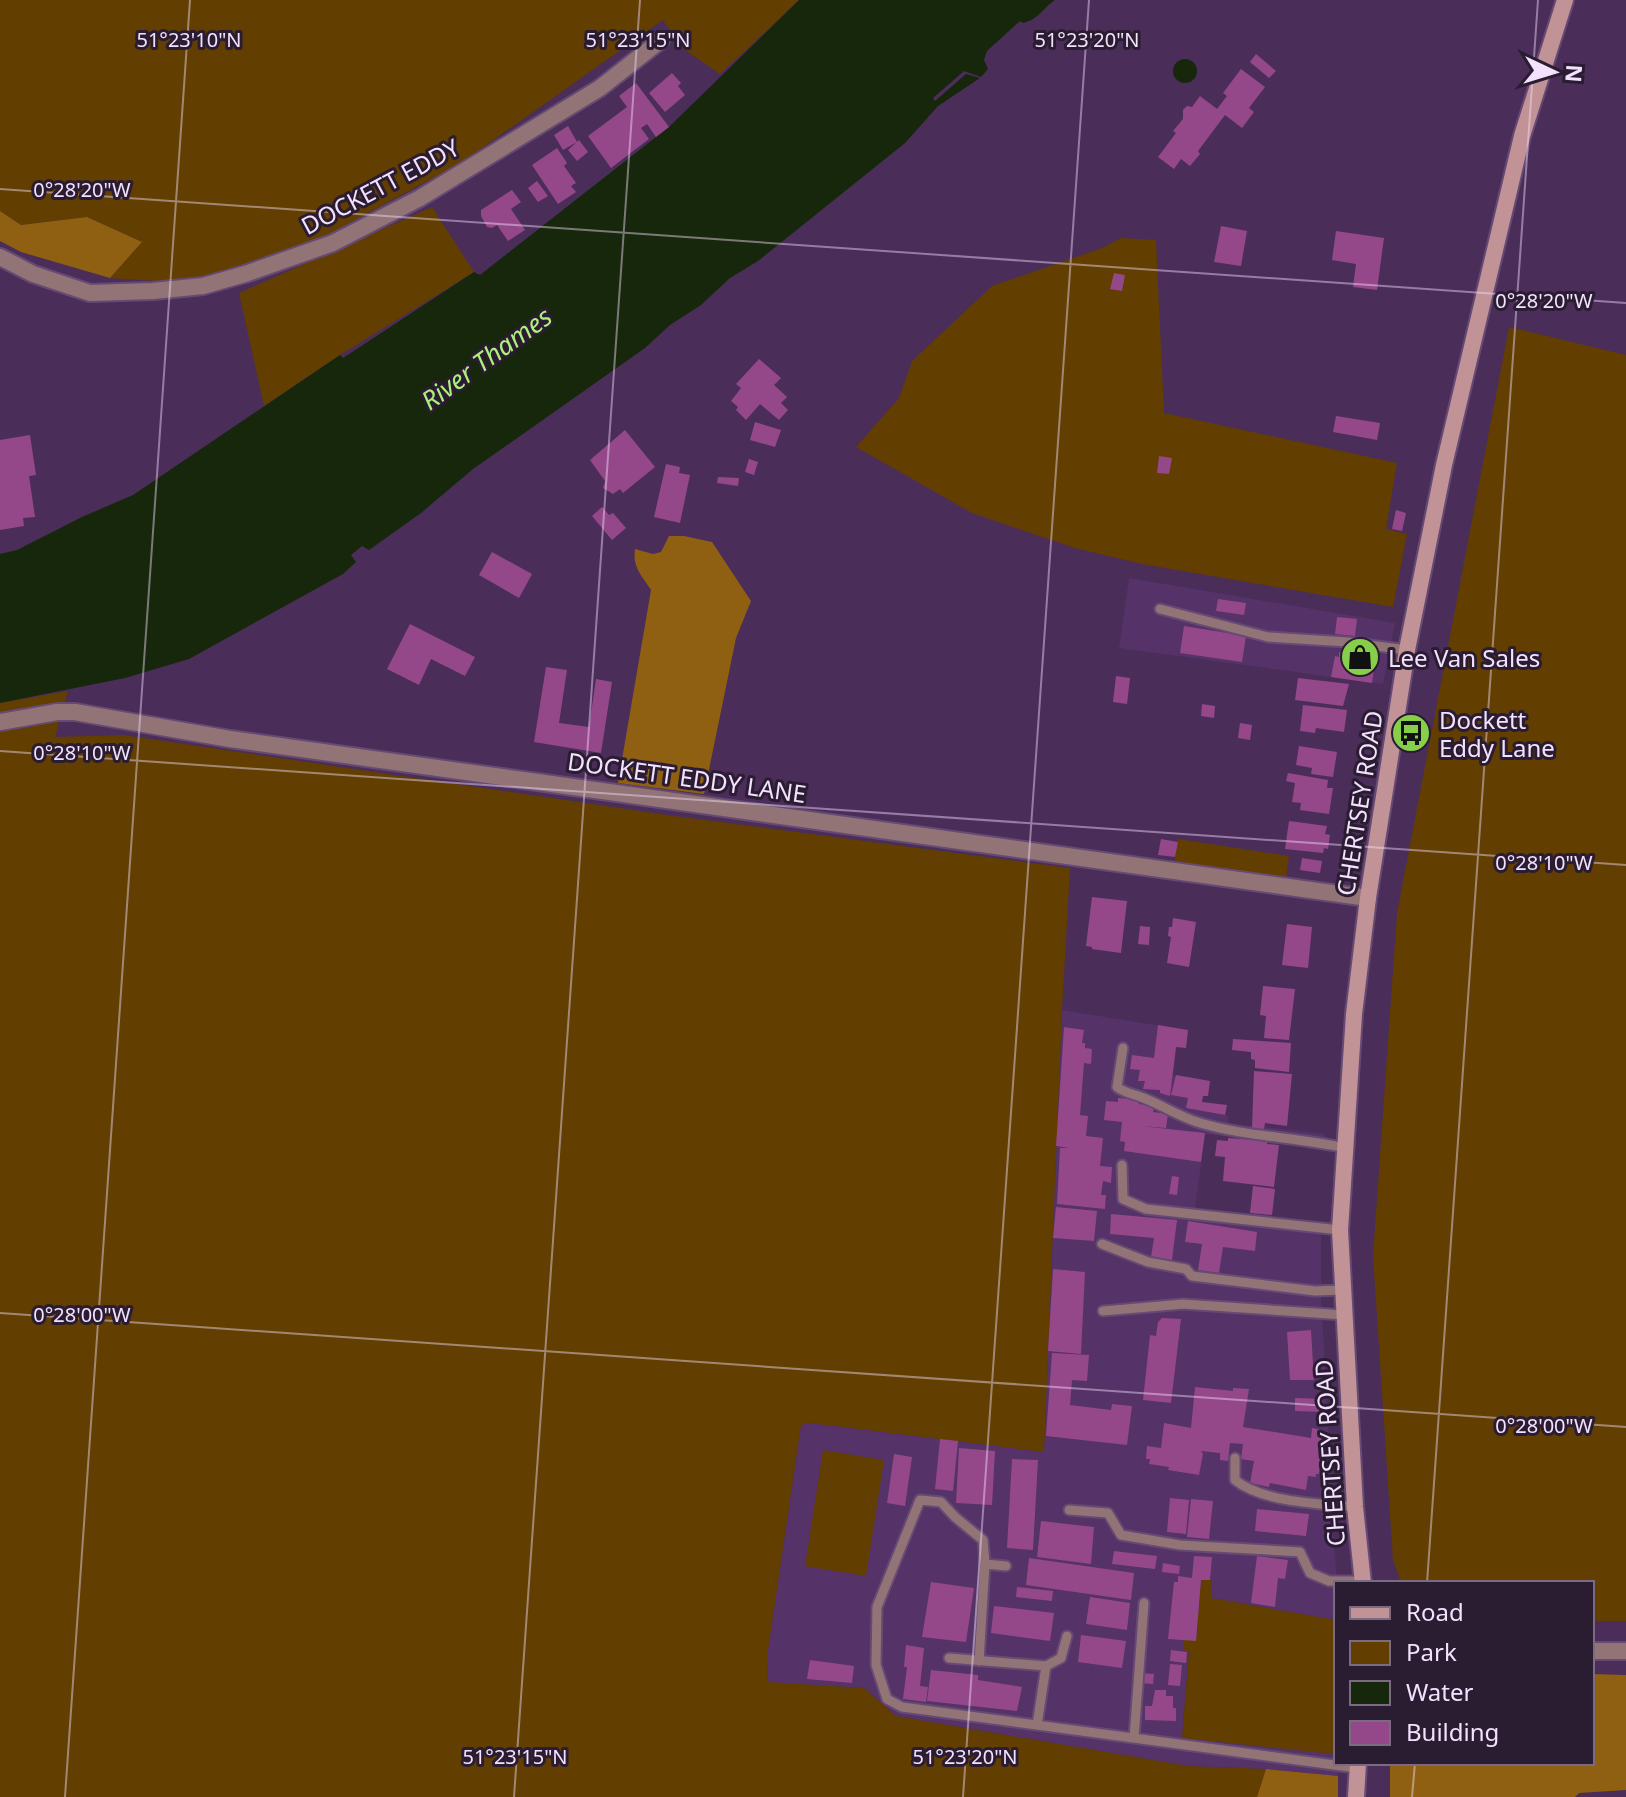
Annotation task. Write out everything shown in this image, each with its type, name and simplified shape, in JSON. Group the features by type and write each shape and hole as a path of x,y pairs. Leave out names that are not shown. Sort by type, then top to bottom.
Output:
{"main road":[{"name":"CHERTSEY ROAD","path":"1363,1581 1355,1507 1340,1230 1354,1014 1368,898 1407,650 1444,465 1522,136 1565,0"},
{"path":"1356,1797 1358,1766"}],"street":[{"name":"DOCKETT EDDY","path":"0,257 33,274 90,293 203,286 245,274 333,243 420,198 600,88 661,40"},
{"name":"DOCKETT EDDY LANE","path":"0,722 75,712 230,739 1368,898"},
{"path":"1594,1651 1626,1651"}],"lane":[{"path":"1160,609 1268,637 1407,650"},
{"path":"1123,1048 1117,1087 1124,1093 1142,1097 1198,1122 1240,1132 1318,1141 1346,1148"},
{"path":"1122,1165 1123,1199 1146,1209 1340,1230"},
{"path":"1102,1244 1148,1262 1186,1269 1192,1276 1315,1291 1342,1290"},
{"path":"1103,1311 1183,1304 1344,1315"},
{"path":"1235,1458 1235,1480 1249,1491 1317,1504 1355,1507"},
{"path":"979,1661 985,1564 983,1540 941,1502 920,1500 877,1607 876,1665 887,1699 902,1707 1334,1763"},
{"path":"1069,1510 1108,1513 1121,1535 1180,1545 1300,1552 1310,1573 1334,1581"},
{"path":"985,1564 1006,1566"},
{"path":"1134,1738 1144,1603"},
{"path":"949,1658 1046,1666 1061,1658 1067,1636"},
{"path":"1037,1725 1046,1666"}],"shaded area":[{"path":"0,211 21,225 87,217 142,242 110,278 21,252 0,241"},
{"path":"669,536 712,542 751,601 736,638 704,794 618,783 651,590 636,566 635,549 653,554 661,552"},
{"path":"1129,578 1395,623 1383,684 1119,648"},
{"path":"1062,1010 1179,1029 1173,1075 1205,1080 1200,1110 1228,1116 1228,1123 1325,1134 1325,1148 1205,1134 1195,1209 1321,1224 1321,1299 1337,1581 1334,1581 1334,1620 1211,1598 1196,1641 1189,1651 1182,1737 1334,1754 1338,1776 1188,1766 896,1716 864,1688 768,1683 767,1657 801,1425 810,1423 1044,1452"},
{"path":"1594,1674 1626,1675 1626,1790 1579,1793 1575,1797 1390,1797 1390,1765 1594,1765"},
{"path":"1266,1769 1338,1776 1338,1797 1257,1797"}],"green space":[{"path":"0,0 799,0 720,74 682,48 663,20 461,163 316,241 188,283 110,278 142,242 87,217 21,225 0,211"},
{"path":"432,207 474,272 264,406 239,293"},
{"path":"1121,238 1156,240 1164,413 1397,463 1386,529 1407,534 1393,607 1142,564 1075,548 972,513 856,447 899,398 912,361 992,286 1102,248"},
{"path":"1509,327 1626,355 1626,1621 1594,1621 1594,1581 1400,1581 1393,1560 1373,1256 1397,913"},
{"path":"68,691 55,737 123,735 667,815 1070,868 1044,1452 810,1423 801,1425 767,1657 768,1682 864,1688 896,1716 1188,1766 1266,1769 1257,1797 0,1797 0,703"},
{"path":"1178,839 1289,856 1286,878 1174,865"},
{"path":"823,1450 884,1460 866,1576 805,1566"},
{"path":"1201,1580 1212,1580 1211,1598 1334,1620 1334,1754 1182,1738 1189,1651 1183,1650 1183,1640 1196,1640"}],"water":[{"name":"River Thames","path":"799,0 1055,0 1033,19 1023,23 1020,21 987,51 984,60 988,69 981,77 964,71 933,98 935,101 966,74 980,78 938,106 905,143 758,261 730,278 701,305 670,325 645,348 473,469 421,513 369,550 362,546 351,555 356,562 343,574 189,659 125,678 0,703 0,554 17,550 133,495 340,355 343,358 474,272 480,275 670,126"},
{"path":"1185,59 1193,63 1197,71 1193,79 1185,83 1177,79 1173,71 1177,63"}],"building":[{"path":"1256,54 1276,71 1269,78 1250,62"},
{"path":"1241,69 1265,87 1249,108 1254,112 1242,128 1225,115 1190,166 1181,159 1174,169 1158,157 1176,133 1173,131 1183,119 1183,110 1187,106 1192,107 1200,96 1217,109 1227,96 1223,93"},
{"path":"672,73 681,83 678,86 685,95 665,112 649,93"},
{"path":"636,83 669,127 656,137 647,124 641,128 649,139 611,168 588,136 627,107 619,96"},
{"path":"568,126 577,142 563,150 554,135"},
{"path":"579,140 588,152 577,161 568,150"},
{"path":"557,148 567,163 564,166 576,183 571,186 576,192 558,204 532,165"},
{"path":"537,181 548,196 538,202 528,188"},
{"path":"512,190 521,202 511,209 525,230 508,241 497,225 487,227 481,210"},
{"path":"1221,226 1247,231 1241,266 1214,262"},
{"path":"1336,231 1384,238 1377,290 1353,287 1356,264 1332,260"},
{"path":"1114,273 1125,275 1122,291 1110,289"},
{"path":"759,359 781,378 774,385 787,397 781,403 788,410 779,420 760,404 746,420 731,401 741,388 736,384"},
{"path":"1336,416 1380,423 1377,440 1333,432"},
{"path":"755,422 781,430 775,447 750,440"},
{"path":"625,430 655,467 623,493 620,489 613,494 603,488 605,481 590,460"},
{"path":"30,435 36,475 29,476 35,517 23,518 24,526 0,530 0,440"},
{"path":"1159,456 1172,458 1169,474 1157,473"},
{"path":"749,459 758,462 754,475 745,472"},
{"path":"666,464 680,467 679,473 690,475 680,523 654,517"},
{"path":"718,477 739,478 738,486 717,483"},
{"path":"602,507 609,515 613,513 626,528 612,540 592,516"},
{"path":"1396,510 1406,513 1402,531 1392,529"},
{"path":"492,552 532,574 519,598 479,575"},
{"path":"1218,599 1246,603 1244,615 1216,611"},
{"path":"1337,617 1357,619 1355,636 1335,634"},
{"path":"410,624 475,657 465,676 431,659 419,685 387,669"},
{"path":"1184,626 1246,636 1242,662 1180,653"},
{"path":"1339,652 1348,653 1348,658 1375,662 1372,683 1331,677 1335,656 1339,657"},
{"path":"546,667 567,670 559,723 589,727 596,679 612,682 601,753 534,742"},
{"path":"1116,676 1130,678 1127,704 1113,702"},
{"path":"1298,678 1349,684 1343,706 1295,700"},
{"path":"1202,704 1215,706 1214,718 1201,716"},
{"path":"1303,705 1347,710 1344,732 1316,728 1315,733 1300,731"},
{"path":"1240,723 1252,725 1250,740 1238,738"},
{"path":"1299,746 1337,752 1333,777 1311,774 1312,768 1296,765"},
{"path":"1288,773 1328,780 1327,788 1333,788 1329,814 1300,810 1301,803 1292,802 1295,783 1286,781"},
{"path":"1289,821 1327,826 1325,834 1330,835 1328,849 1324,848 1323,853 1285,849"},
{"path":"1161,839 1178,842 1175,857 1158,855"},
{"path":"1302,858 1322,861 1320,873 1300,870"},
{"path":"1092,897 1127,901 1121,953 1086,946"},
{"path":"1173,918 1196,922 1189,967 1167,963 1171,937 1168,936 1169,927 1172,927"},
{"path":"1287,924 1312,927 1308,968 1282,965"},
{"path":"1140,926 1150,927 1149,945 1138,944"},
{"path":"1263,986 1295,989 1289,1040 1264,1038 1266,1016 1260,1015"},
{"path":"1158,1025 1188,1030 1186,1048 1176,1047 1170,1096 1160,1093 1160,1090 1143,1089 1145,1081 1138,1081 1140,1070 1130,1069 1132,1055 1154,1058"},
{"path":"1064,1027 1084,1030 1082,1043 1085,1043 1085,1048 1092,1049 1091,1064 1084,1063 1080,1115 1088,1116 1086,1136 1103,1138 1100,1166 1112,1167 1111,1183 1103,1181 1101,1195 1106,1195 1105,1209 1057,1204 1060,1148 1069,1148 1056,1146"},
{"path":"1233,1039 1291,1043 1289,1072 1255,1068 1251,1052 1232,1050"},
{"path":"1254,1071 1292,1074 1287,1126 1265,1123 1264,1129 1252,1128"},
{"path":"1176,1075 1210,1081 1208,1096 1203,1096 1202,1102 1227,1105 1225,1115 1186,1108 1188,1098 1171,1095"},
{"path":"1118,1098 1139,1100 1139,1104 1154,1106 1153,1112 1168,1114 1166,1128 1141,1126 1205,1133 1201,1162 1124,1151 1125,1142 1120,1141 1122,1122 1104,1120 1106,1101 1118,1102"},
{"path":"1228,1138 1279,1145 1274,1187 1223,1181 1225,1157 1215,1156 1217,1140 1228,1141"},
{"path":"1172,1176 1179,1177 1177,1195 1169,1194"},
{"path":"1253,1186 1275,1189 1272,1215 1250,1213"},
{"path":"1056,1207 1097,1211 1094,1241 1053,1238"},
{"path":"1111,1214 1177,1220 1172,1260 1151,1257 1154,1238 1110,1234"},
{"path":"1188,1221 1257,1232 1255,1251 1223,1247 1219,1273 1198,1270 1202,1244 1185,1242"},
{"path":"1053,1269 1085,1272 1081,1354 1048,1351"},
{"path":"1162,1318 1181,1319 1171,1403 1143,1400 1150,1335 1156,1336 1158,1322"},
{"path":"1311,1330 1314,1380 1290,1380 1287,1332"},
{"path":"1052,1353 1089,1355 1087,1381 1072,1380 1070,1405 1111,1410 1112,1404 1132,1406 1127,1445 1046,1436"},
{"path":"1195,1387 1233,1391 1233,1388 1249,1389 1243,1427 1311,1438 1312,1428 1323,1430 1319,1474 1316,1477 1308,1476 1306,1490 1270,1483 1269,1487 1250,1483 1254,1461 1241,1459 1243,1444 1230,1443 1228,1461 1220,1460 1220,1453 1201,1451 1199,1475 1149,1464 1150,1459 1146,1459 1147,1446 1161,1448 1164,1423 1191,1428"},
{"path":"1295,1398 1323,1399 1323,1412 1295,1411"},
{"path":"940,1439 958,1441 953,1491 935,1489"},
{"path":"959,1448 995,1451 992,1505 956,1503"},
{"path":"894,1454 912,1457 905,1506 887,1503"},
{"path":"1012,1459 1038,1460 1033,1550 1007,1548"},
{"path":"1170,1498 1189,1500 1186,1534 1167,1532"},
{"path":"1191,1499 1213,1501 1209,1539 1187,1537"},
{"path":"1257,1509 1309,1514 1306,1536 1255,1531"},
{"path":"1041,1521 1094,1527 1091,1564 1037,1557"},
{"path":"1114,1551 1157,1556 1155,1569 1112,1564"},
{"path":"1194,1556 1212,1557 1210,1580 1201,1580 1196,1641 1168,1639 1174,1582 1178,1582 1178,1576 1192,1578"},
{"path":"1257,1556 1288,1560 1285,1579 1278,1578 1275,1607 1251,1603"},
{"path":"1029,1558 1134,1573 1131,1600 1026,1585"},
{"path":"1163,1563 1180,1566 1179,1574 1162,1572"},
{"path":"931,1582 974,1588 966,1642 922,1637"},
{"path":"1017,1587 1053,1591 1052,1601 1016,1597"},
{"path":"1090,1597 1130,1603 1127,1630 1086,1624"},
{"path":"994,1606 1054,1613 1050,1641 991,1633"},
{"path":"1081,1635 1126,1641 1122,1668 1078,1662"},
{"path":"906,1645 924,1648 920,1686 928,1687 926,1702 903,1699"},
{"path":"1171,1650 1187,1652 1186,1663 1170,1661"},
{"path":"810,1660 854,1666 852,1683 807,1679"},
{"path":"1170,1664 1182,1665 1180,1686 1168,1685"},
{"path":"931,1670 978,1675 978,1680 1022,1687 1017,1711 927,1701"},
{"path":"1141,1673 1154,1674 1153,1684 1140,1683"},
{"path":"1155,1690 1166,1690 1166,1696 1173,1696 1176,1721 1145,1720 1145,1706 1152,1706"}],"place":[{"name":"Lee Van Sales","path":"1360,657"},
{"name":"Dockett Eddy Lane","path":"1411,733"}]}
